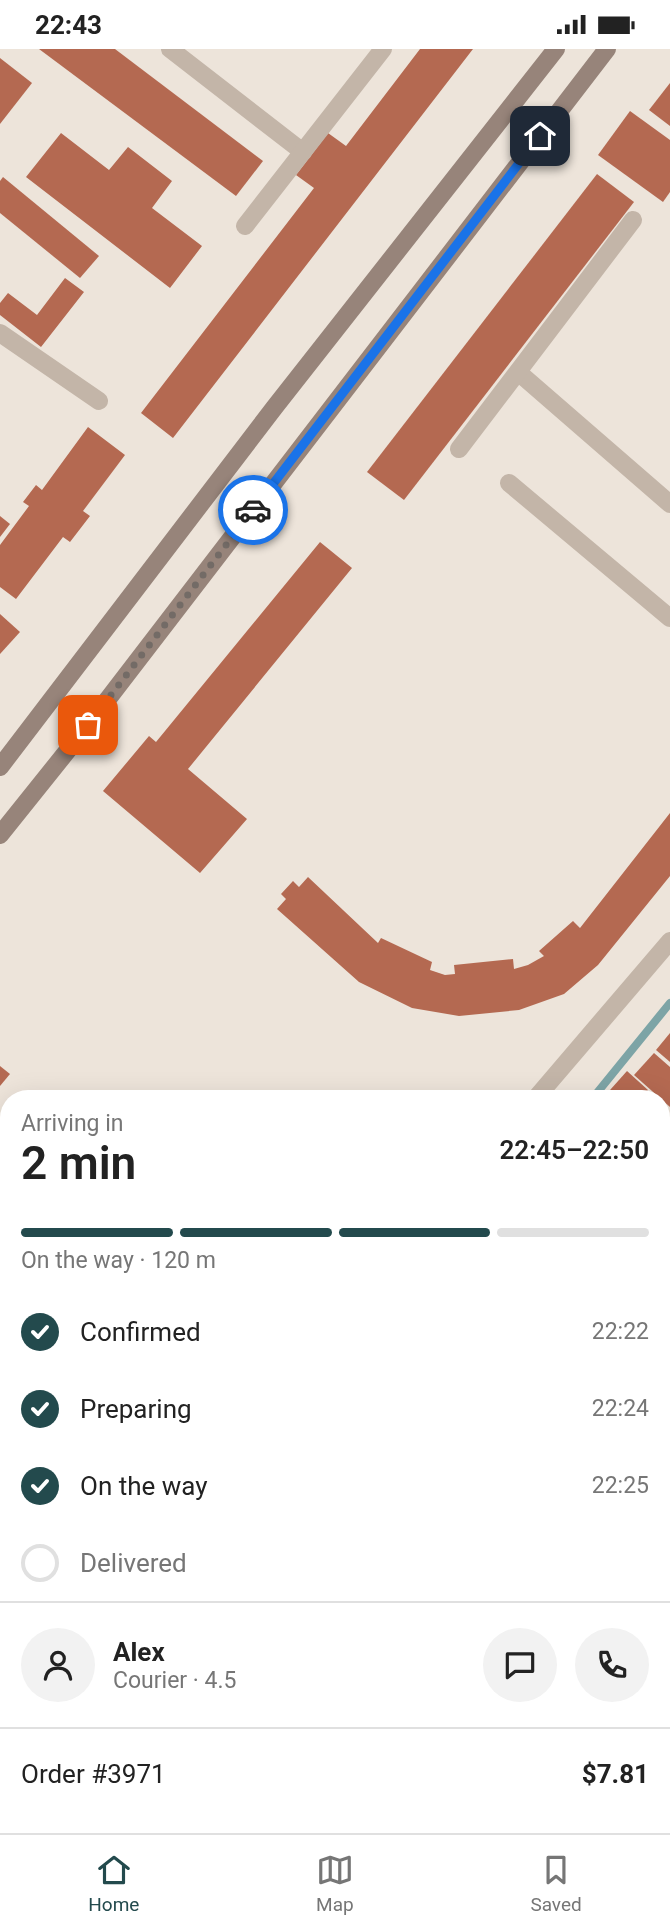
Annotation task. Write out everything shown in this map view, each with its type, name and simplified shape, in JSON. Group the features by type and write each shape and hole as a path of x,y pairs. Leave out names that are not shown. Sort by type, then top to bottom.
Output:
{"main road":[{"path":"0,768 274,408 556,49"},
{"path":"0,835 88,725 607,49"}],"street":[{"path":"170,49 303,152"},
{"path":"245,226 383,49"},
{"path":"459,449 633,220"},
{"path":"0,333 99,401"},
{"path":"518,372 670,504"},
{"path":"509,483 670,618"},
{"path":"543,1090 670,941"}],"building":[{"path":"39,49 115,49 263,161 236,196"},
{"path":"420,49 473,49 173,438 141,413 314,188 296,175 328,133 346,146"},
{"path":"0,58 32,83 0,124"},
{"path":"670,83 670,126 649,110"},
{"path":"630,111 670,140 670,192 663,202 598,155"},
{"path":"61,133 109,170 128,147 172,181 152,208 202,246 170,288 26,177"},
{"path":"597,174 634,202 404,500 367,472"},
{"path":"3,177 99,256 80,278 0,213 0,181"},
{"path":"65,278 84,292 41,347 0,315 0,303 8,293 37,315"},
{"path":"88,427 125,455 83,511 90,516 70,542 63,537 16,599 0,587 0,545 29,506 23,502 36,485 42,490"},
{"path":"0,516 10,524 0,537"},
{"path":"320,542 352,568 188,769 247,819 200,873 103,791 149,736 156,742"},
{"path":"0,614 20,632 0,654"},
{"path":"670,813 670,876 598,965 564,994 519,1010 459,1016 412,1008 359,982 277,909 286,899 281,894 293,881 299,887 308,877 378,943 381,938 432,962 430,970 445,975 455,974 454,965 513,959 514,969 544,956 539,951 573,921 580,928"},
{"path":"670,1033 670,1062 656,1050"},
{"path":"654,1053 670,1067 670,1090 651,1090 634,1075"},
{"path":"0,1066 10,1074 0,1086"},
{"path":"627,1071 648,1090 610,1090"}],"waterway":[{"path":"599,1090 670,1003"}],"way so far":[{"path":"88,725 253,510"}],"route":[{"path":"253,510 540,136"}]}
